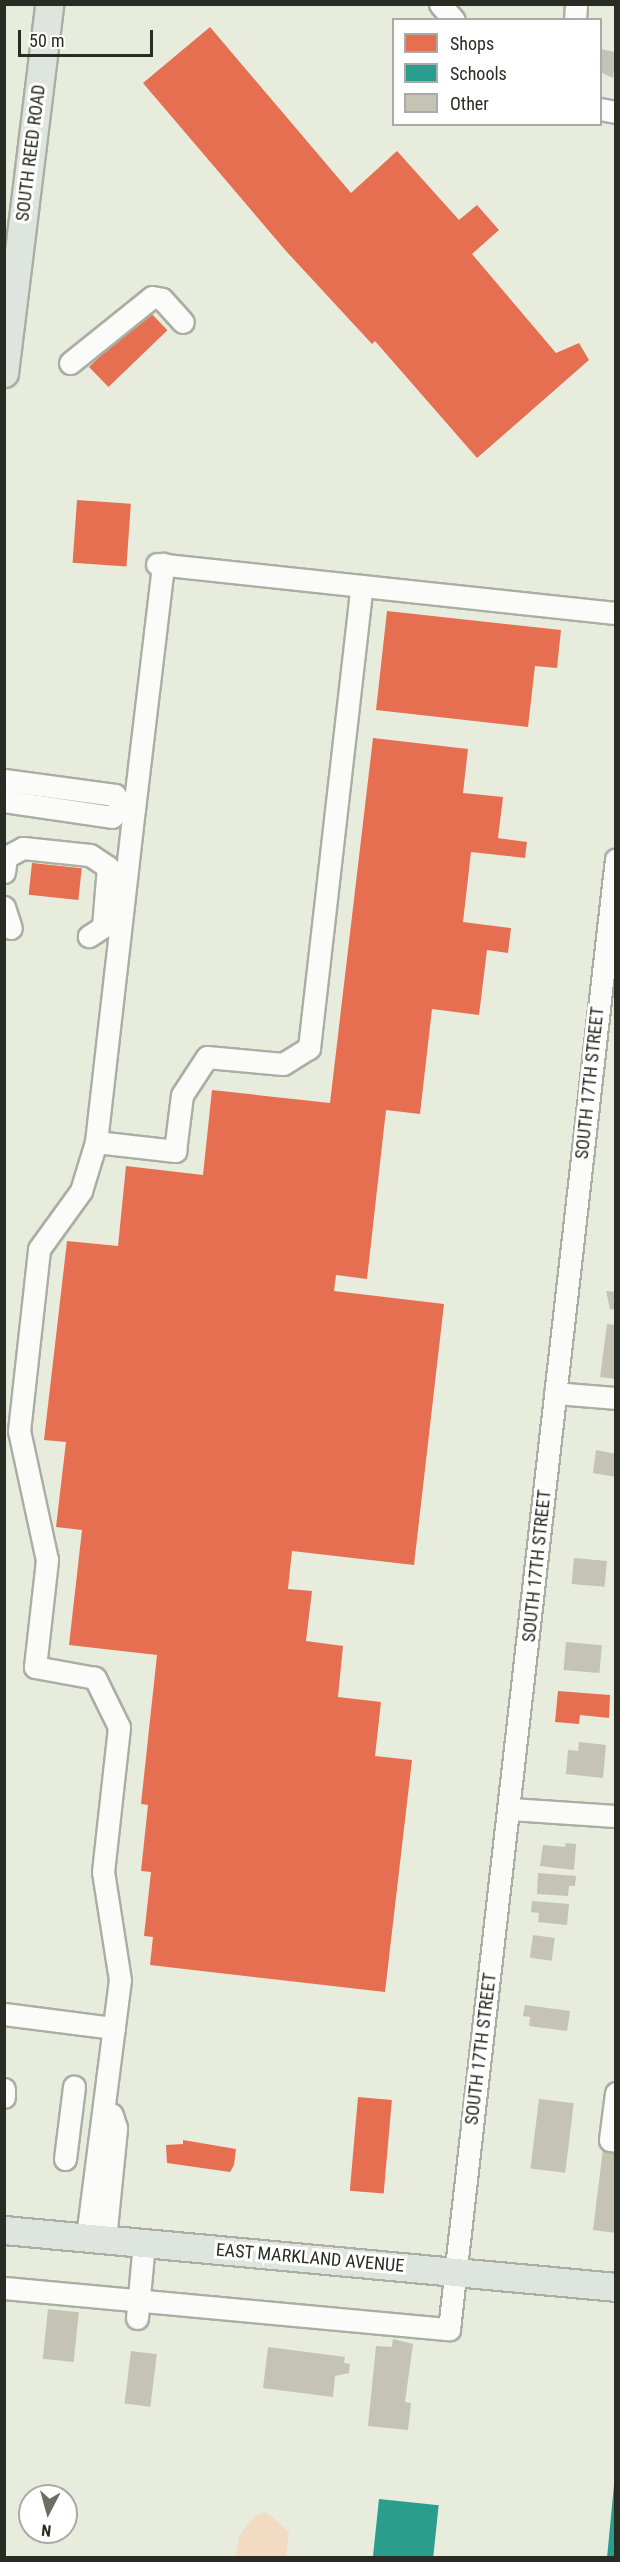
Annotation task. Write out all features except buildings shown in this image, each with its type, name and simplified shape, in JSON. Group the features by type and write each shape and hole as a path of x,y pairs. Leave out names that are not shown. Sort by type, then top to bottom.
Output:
{"main road":[{"name":"SOUTH REED ROAD","path":"4,373 50,4"},
{"name":"EAST MARKLAND AVENUE","path":"4,2230 615,2287"}],"street":[{"path":"441,4 452,18"},
{"path":"70,363 152,297 162,299 183,322"},
{"path":"96,2238 116,2128 106,2094 114,2028 118,1957 103,1872 119,1727 95,1678 35,1668 47,1560 19,1431 39,1249 81,1191 96,1142 128,808 160,564 615,613"},
{"path":"96,1142 175,1151 182,1095 207,1057 283,1064 309,1048 362,586"},
{"path":"4,780 115,795 128,808"},
{"path":"4,801 112,817 128,808"},
{"path":"4,816 38,806"},
{"path":"4,872 6,857 23,848 90,855 108,867 104,927 89,936"},
{"name":"SOUTH 17TH STREET","path":"138,2309 449,2329 510,1809 615,859"},
{"path":"4,907 11,928"},
{"path":"555,1393 615,1398"},
{"path":"510,1809 615,1816"},
{"path":"4,2014 114,2028"},
{"path":"64,2159 74,2087"},
{"path":"4,2089 4,2097"},
{"path":"615,2093 610,2140 615,2141"},
{"path":"4,2288 138,2309 144,2243"}],"shaded area":[{"path":"266,2512 289,2532 286,2557 235,2557 239,2536 255,2516"}]}
